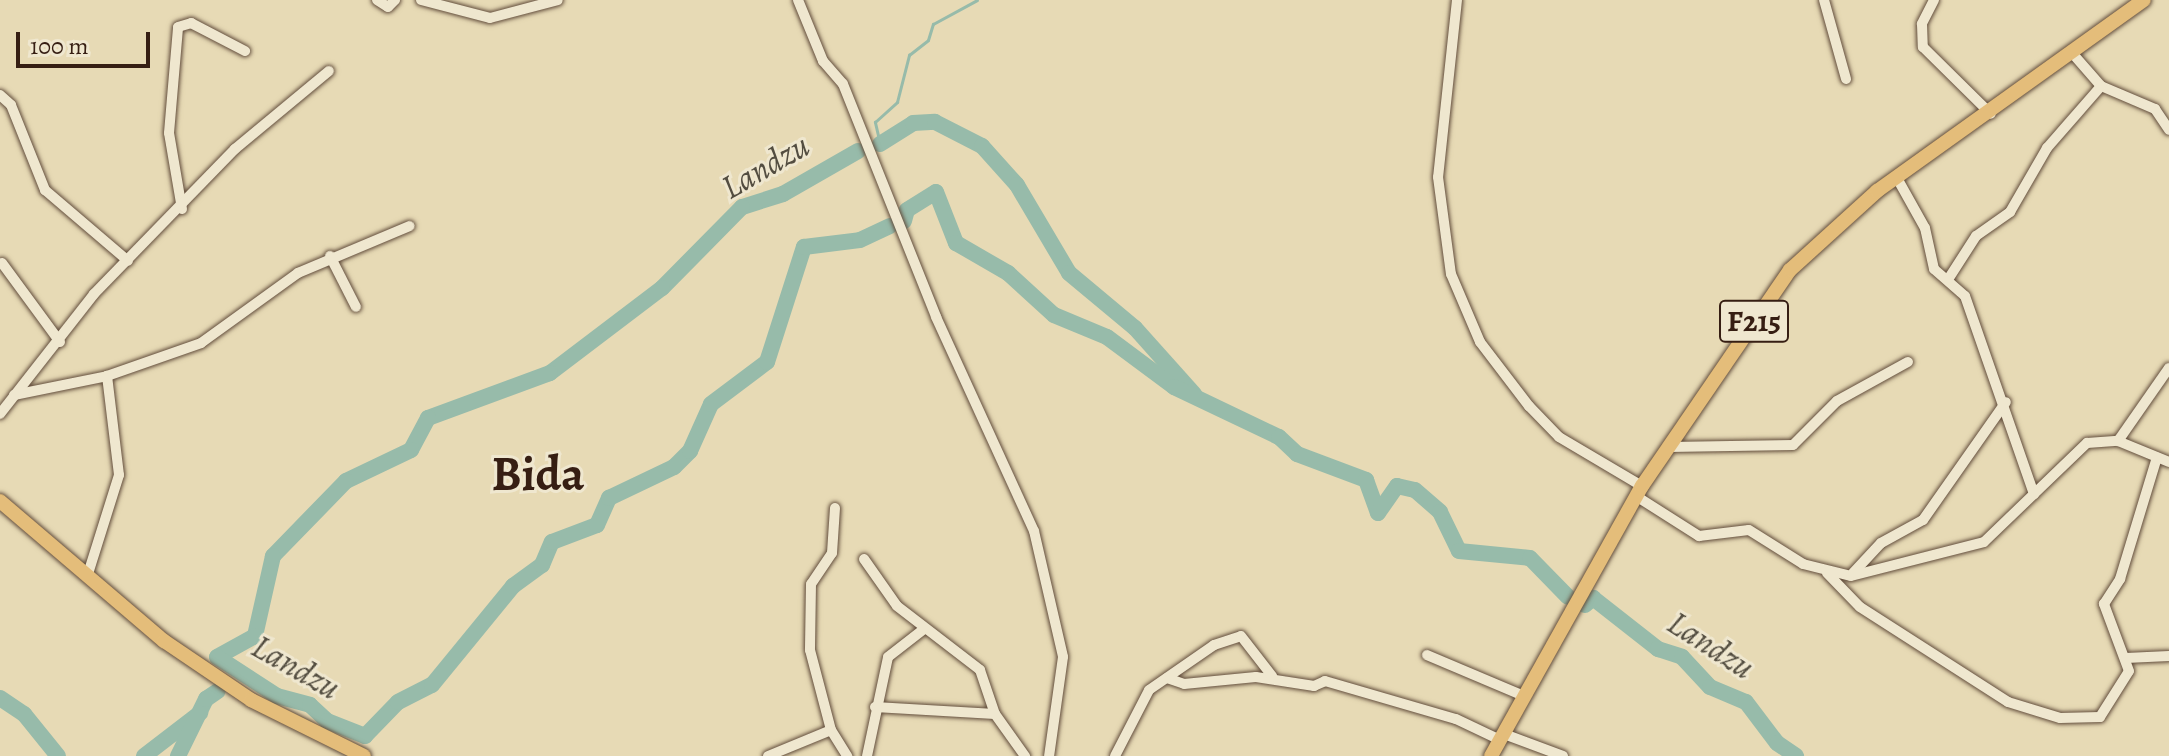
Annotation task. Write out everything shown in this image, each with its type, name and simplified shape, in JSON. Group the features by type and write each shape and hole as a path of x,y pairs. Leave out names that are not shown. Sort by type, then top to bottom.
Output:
{"main road":[{"name":"F215","path":"1491,756 1639,491 1790,270 1897,178 1991,114 2144,0"},
{"path":"0,501 87,577 251,700 364,756"}],"street":[{"path":"377,0 388,7 395,0"},
{"path":"421,0 490,18 558,0"},
{"path":"798,0 823,61 843,84 936,317 1034,531 1063,657 1049,756"},
{"path":"1457,0 1438,177 1451,274 1480,342 1529,406 1559,437 1699,536 1749,530 1827,573 1860,607 1981,687 2036,713 2085,722 2100,717 2127,680 2126,658 2104,604 2120,579 2157,457"},
{"path":"1824,0 1846,79"},
{"path":"1934,0 1922,24 1923,47 1991,114"},
{"path":"182,209 169,133 178,27 191,23 245,51"},
{"path":"2073,54 2101,86 2155,109 2169,130"},
{"path":"0,414 128,261 182,209 235,149 329,71"},
{"path":"1949,278 1976,236 2007,216 2047,148 2101,86"},
{"path":"2,93 45,190 128,261"},
{"path":"1897,178 1928,235 1934,269 1949,278 1965,296 2006,402 2034,494"},
{"path":"12,396 107,376 201,343 330,256 410,226"},
{"path":"330,256 356,307"},
{"path":"2,263 60,342"},
{"path":"1669,447 1793,445 1845,395 1908,362"},
{"path":"2118,441 2169,368"},
{"path":"87,577 113,507 121,455 107,376"},
{"path":"1851,576 1881,543 1923,520 2006,402"},
{"path":"1827,573 1851,576 1984,542 2079,448 2118,441 2169,462"},
{"path":"835,508 835,543 811,584 810,650 831,730 847,756"},
{"path":"864,559 897,606 980,670 995,714 1025,756"},
{"path":"867,756 888,657 924,629"},
{"path":"1115,756 1144,696 1167,678 1237,635 1272,676"},
{"path":"1427,655 1524,696"},
{"path":"2126,658 2169,656"},
{"path":"1167,678 1184,684 1272,676 1381,696 1563,756"},
{"path":"875,707 995,714"},
{"path":"768,756 831,730"}],"waterway":[{"path":"880,144 875,122 897,102 909,55 928,40 933,24 977,0"},
{"name":"Landzu","path":"880,144 913,123 935,122 982,146 1017,185 1069,273 1135,328 1194,394"},
{"name":"Landzu","path":"858,151 783,194 742,207 662,288 550,373 428,418 411,450 346,481 273,556 255,636 217,657 277,696 310,705 327,721 365,736 398,702 432,685 513,586 542,565 552,542 597,525 609,498 674,467 690,451 711,404 767,362 804,247 860,240 890,226"},
{"name":"Landzu","path":"904,221 907,210 936,192 956,243 1008,273 1054,315 1107,337 1174,387 1279,437 1297,454 1366,480 1378,513 1397,486 1415,490 1440,512 1459,551 1530,558 1568,597"},
{"name":"Landzu","path":"1585,605 1593,598 1658,649 1682,657 1710,687 1746,702 1777,743 1796,756"},
{"name":"Landzu","path":"178,756 206,699 218,691"},
{"name":"Landzu","path":"0,698 24,714 58,756"},
{"name":"Landzu","path":"144,756 200,713"}],"district":[{"name":"Bida","path":"538,475"}]}
